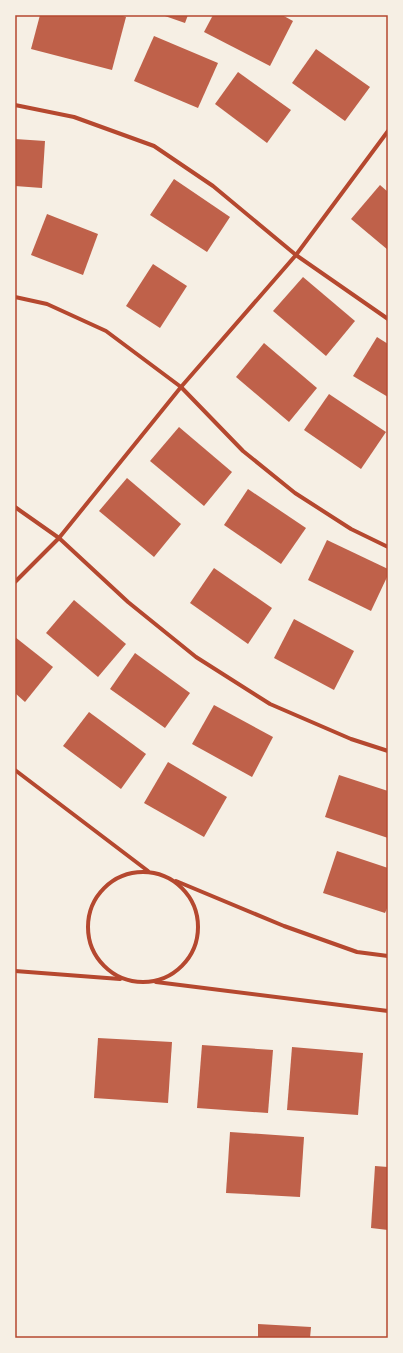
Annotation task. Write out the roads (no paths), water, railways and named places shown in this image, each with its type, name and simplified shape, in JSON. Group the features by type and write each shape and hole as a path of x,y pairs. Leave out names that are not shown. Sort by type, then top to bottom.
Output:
{"street":[{"path":"15,105 74,116 154,146 214,186 296,255 388,319"},
{"path":"15,582 60,538 181,387 296,255 388,131"},
{"path":"15,297 47,304 106,331 181,387 244,451 295,493 351,529 388,547"},
{"path":"15,507 60,538 128,602 196,657 270,704 350,739 388,751"},
{"path":"15,770 148,871"},
{"path":"121,979 106,970 95,956 88,940 87,922 91,905 101,891 114,879 130,873 148,871 161,874 172,880 284,926 357,952 388,956"},
{"path":"156,982 173,974 187,962 196,945 199,927 196,908 186,892 172,880"},
{"path":"15,971 121,979 138,983 156,982 388,1011"}]}
